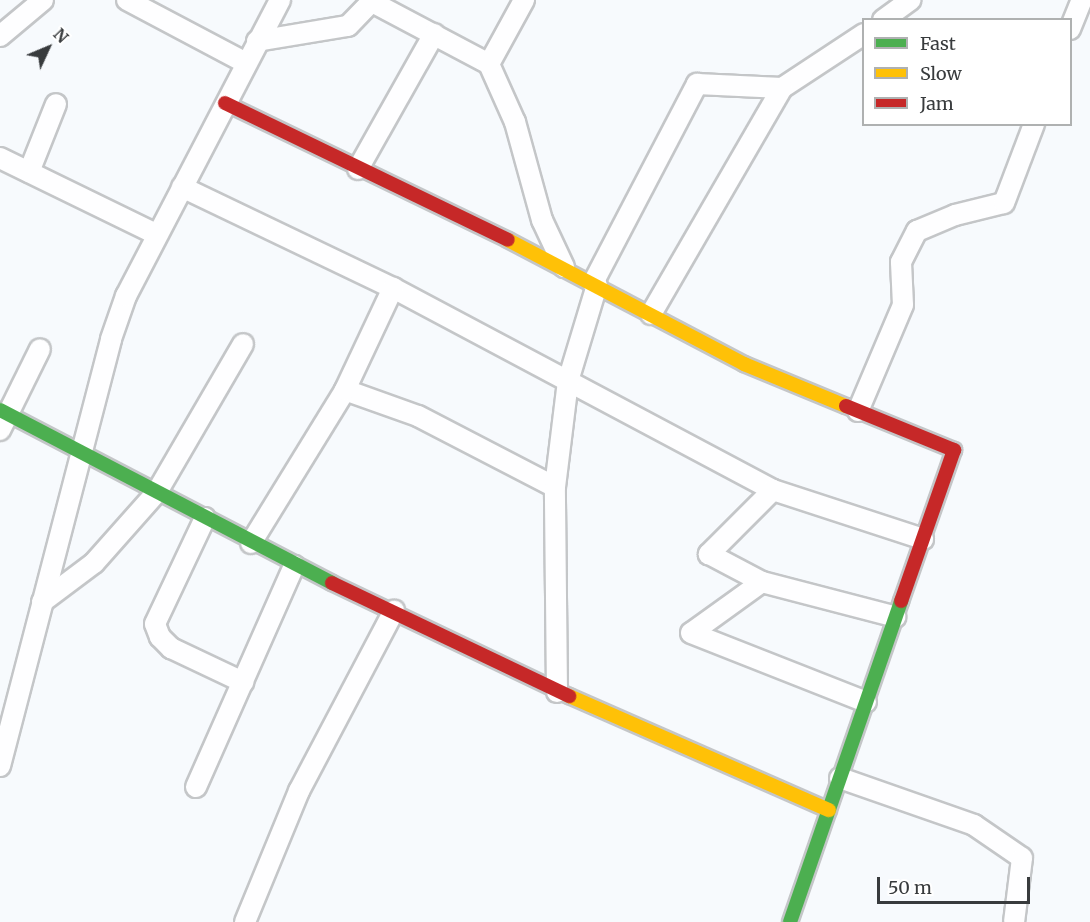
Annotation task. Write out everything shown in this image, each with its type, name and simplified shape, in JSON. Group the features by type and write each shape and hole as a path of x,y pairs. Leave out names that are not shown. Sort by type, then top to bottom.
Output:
{"street":[{"path":"0,36 44,0"},
{"path":"127,0 246,63"},
{"path":"0,764 81,451 126,296 156,234 280,0"},
{"path":"489,64 524,0"},
{"path":"887,18 911,0"},
{"path":"1072,26 1082,0"},
{"path":"257,41 334,31 348,26 372,1 489,64 515,122 542,220 564,267"},
{"path":"358,169 434,34"},
{"path":"651,314 782,88 862,35"},
{"path":"557,692 555,487 568,381 595,284 697,84 782,88"},
{"path":"225,103 564,267 744,364 954,450 790,922"},
{"path":"29,172 56,104"},
{"path":"858,411 903,305 901,262 917,231 954,215 1004,203 1033,126"},
{"path":"0,158 156,234"},
{"path":"182,187 393,288 773,490 923,540"},
{"path":"250,543 345,390 393,288"},
{"path":"42,602 100,556 157,492 243,344"},
{"path":"40,350 3,418 81,451 294,566 394,611 557,692 829,810"},
{"path":"345,390 418,416 555,487"},
{"path":"773,490 709,554 762,582 896,618"},
{"path":"205,518 155,624 160,637 171,648 243,682"},
{"path":"196,787 294,566"},
{"path":"762,582 691,633 866,702"},
{"path":"245,922 299,791 394,611"},
{"path":"840,778 974,825 1022,858 1014,922"}],"traffic: fast":[{"path":"0,410 332,583"},
{"path":"790,922 901,601"}],"traffic: slow":[{"path":"508,240 744,364 846,406"},
{"path":"569,696 829,810"}],"traffic: jam":[{"path":"225,103 508,240"},
{"path":"846,406 954,450 901,601"},
{"path":"332,583 569,696"}]}
